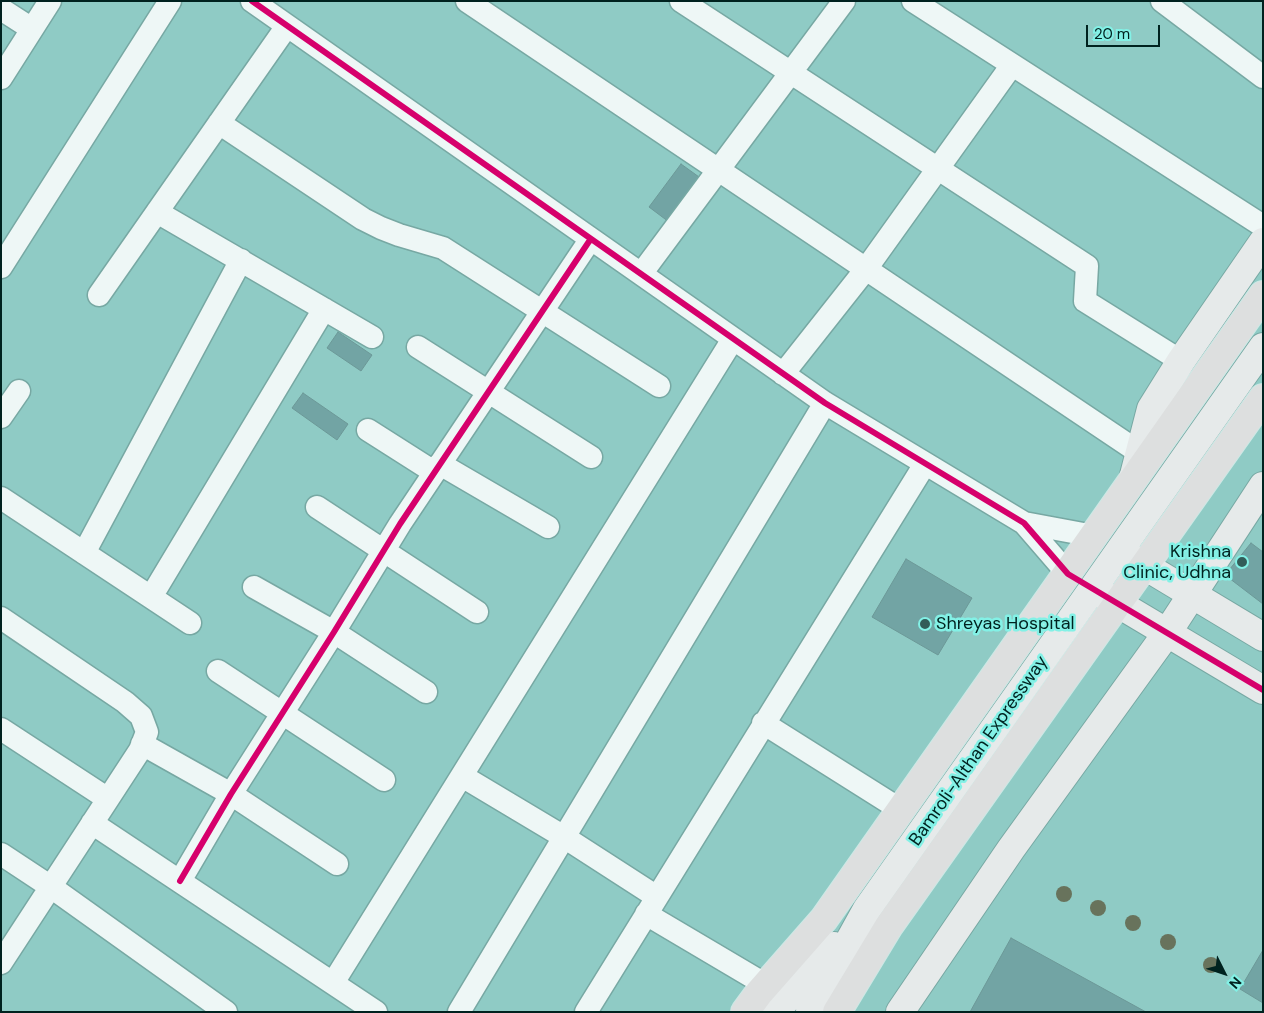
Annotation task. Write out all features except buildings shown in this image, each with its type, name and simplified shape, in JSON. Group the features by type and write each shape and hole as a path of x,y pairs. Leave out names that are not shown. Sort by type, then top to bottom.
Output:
{"main road":[{"path":"745,1012 824,919 1263,295"},
{"path":"837,1012 889,926 1263,398"}],"street":[{"path":"1,78 50,1"},
{"path":"1,266 170,1"},
{"path":"252,1 590,240 825,403 1024,523 1068,574 1263,690"},
{"path":"467,1 1140,453"},
{"path":"681,1 1087,266 1085,302 1181,361"},
{"path":"641,274 844,1"},
{"path":"913,1 1263,226"},
{"path":"1162,1 1263,77"},
{"path":"1,9 32,29"},
{"path":"99,295 286,26"},
{"path":"783,374 866,269 1012,65"},
{"path":"219,123 363,218 399,235 442,248 658,386"},
{"path":"157,212 372,337"},
{"path":"180,881 231,794 383,551 590,240"},
{"path":"1132,482 1151,409 1181,361 1263,242"},
{"path":"84,553 241,260"},
{"path":"151,598 324,309"},
{"path":"333,983 733,339"},
{"path":"418,347 591,456"},
{"name":"Bamroli-Althan Expressway","path":"867,909 1263,347"},
{"path":"1,417 20,391"},
{"path":"459,1012 825,403"},
{"path":"368,430 548,527"},
{"path":"586,1012 763,723 925,464"},
{"path":"900,1012 1011,849 1168,633 1263,486"},
{"path":"1,498 190,623"},
{"path":"317,507 477,612"},
{"path":"1024,523 1094,536 1263,637"},
{"path":"254,587 334,632 426,692"},
{"path":"1,618 126,702 141,716 147,732 140,750 1,963"},
{"path":"218,671 384,780"},
{"path":"763,723 901,810"},
{"path":"1,729 108,799"},
{"path":"142,744 231,794 337,864"},
{"path":"462,776 564,837 652,905 766,985"},
{"path":"92,823 376,1012"},
{"path":"1,854 51,887 226,1012"},
{"path":"775,1012 867,909"},
{"path":"810,1012 867,909"}],"cycle path":[{"path":"252,1 825,403 1024,523 1068,574 1263,690"},
{"path":"180,881 231,794 400,524 590,240"}],"place":[{"name":"Krishna Clinic, Udhna","path":"1242,562"},
{"name":"Shreyas Hospital","path":"925,624"}]}
